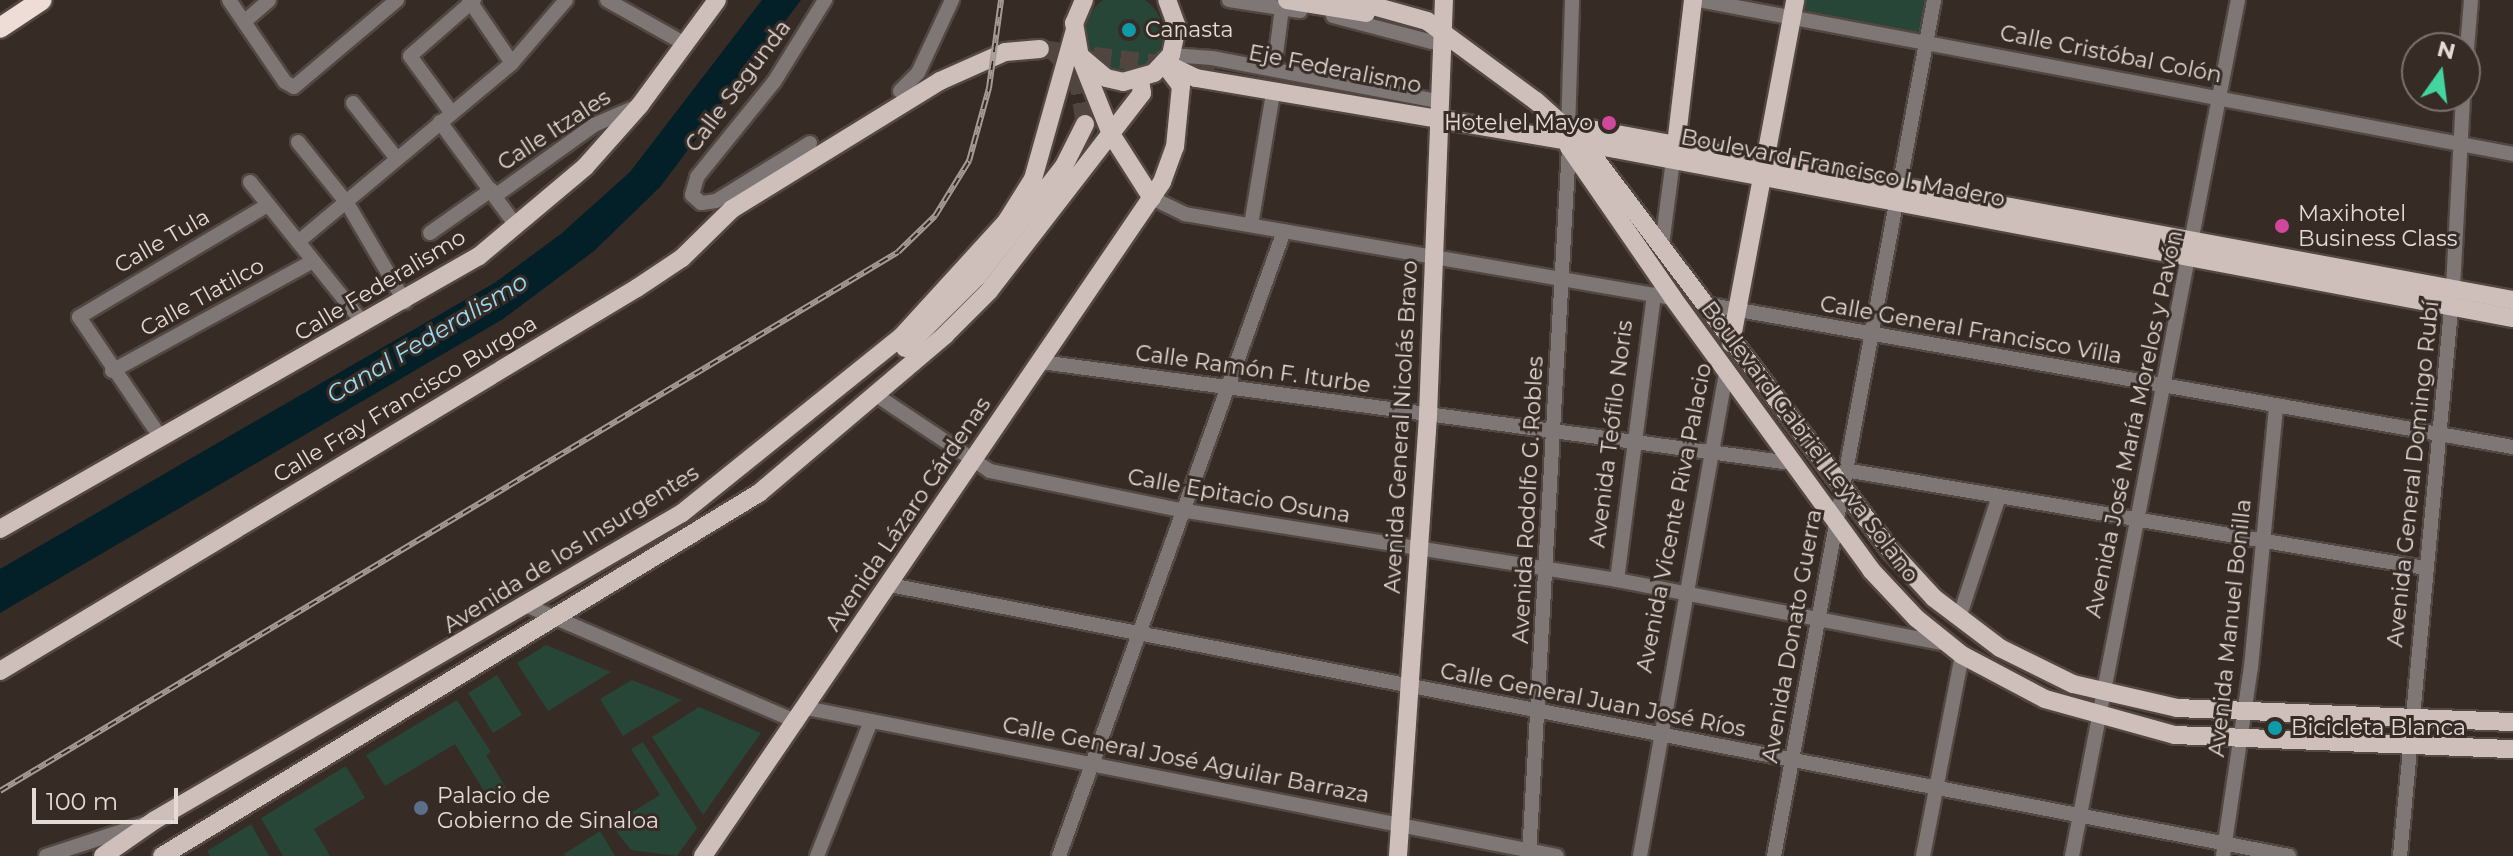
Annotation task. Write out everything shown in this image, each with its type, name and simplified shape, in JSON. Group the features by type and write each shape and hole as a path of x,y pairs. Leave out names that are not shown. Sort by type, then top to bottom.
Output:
{"highway":[{"path":"2,28 42,0"}],"main road":[{"name":"Calle Federalismo","path":"0,529 405,302 517,227 585,167 640,105 717,0"},
{"path":"1080,56 1106,78 1140,80 1167,61 1177,27 1167,0"},
{"name":"Boulevard Gabriel Leyva Solano","path":"1352,0 1427,21 1444,39 1498,73 1572,141 1662,245 1705,304 1844,477 1890,550 1959,618 2034,666 2101,693 2177,708 2513,722"},
{"name":"Avenida General Nicolás Bravo","path":"1398,856 1428,415 1443,111 1444,0"},
{"path":"1675,152 1693,0"},
{"path":"1285,4 1384,17 1444,39"},
{"path":"1079,5 1074,33 1090,93 1111,134 1152,198"},
{"name":"Avenida Vicente Riva Palacio","path":"1726,371 1793,8"},
{"name":"Avenida de los Insurgentes","path":"103,856 155,820 528,606 682,513 793,426 916,323 1006,222 1040,162 1074,33"},
{"path":"817,148 979,61 1018,49 1040,49"},
{"name":"Boulevard Francisco I. Madero","path":"1167,61 1196,78 1273,93 1443,111 1572,141 1675,152 2453,297 2513,300"},
{"name":"Avenida Lázaro Cárdenas","path":"703,856 1152,198 1176,138 1181,86 1167,61"},
{"name":"Eje Federalismo","path":"1215,71 1429,111 1443,111"},
{"path":"162,856 759,493 876,395 989,291 1142,93 1140,80"},
{"path":"793,426 867,377 940,319 1064,166 1085,124"},
{"name":"Boulevard Gabriel Leyva Solano","path":"1572,141 1673,298 1791,463 1893,596 1954,650 2022,689 2100,717 2175,735 2243,735 2513,749"},
{"name":"Calle Fray Francisco Burgoa","path":"0,671 646,282 682,258 732,209 817,148"},
{"name":"Boulevard Francisco I. Madero","path":"2453,297 2513,318"}],"street":[{"path":"229,0 291,86 301,84 397,0"},
{"path":"244,22 269,0"},
{"path":"298,242 512,63 566,0"},
{"path":"607,0 685,44"},
{"name":"Calle Segunda","path":"817,148 716,201 695,200 691,189 697,177 774,82 825,0"},
{"path":"900,91 918,73 952,0"},
{"path":"1229,0 1285,4 1274,69"},
{"name":"Avenida Rodolfo G. Robles","path":"1529,853 1572,141 1572,0"},
{"name":"Calle Cristóbal Colón","path":"1699,0 1793,8 1927,40 2513,154"},
{"name":"Avenida Donato Guerra","path":"1774,856 1934,0"},
{"name":"Avenida José María Morelos y Pavón","path":"2072,856 2100,717 2101,693 2166,387 2238,0"},
{"path":"2468,32 2471,0"},
{"path":"512,63 472,1 410,56 517,227"},
{"name":"Boulevard Francisco I. Madero","path":"1167,61 1274,69 1443,111"},
{"path":"1251,225 1273,93"},
{"path":"353,103 397,159"},
{"name":"Calle Itzales","path":"430,233 594,125 640,105"},
{"name":"Avenida General Domingo Rubí","path":"2400,856 2453,297 2462,112"},
{"path":"298,142 347,203 405,302"},
{"path":"1662,245 1675,152"},
{"path":"250,182 364,324"},
{"path":"1152,198 1185,214 1673,298"},
{"name":"Calle Tula","path":"112,371 79,317 268,205"},
{"path":"1059,856 1180,510 1284,231"},
{"name":"Calle Tlatilco","path":"112,371 313,261"},
{"name":"Avenida Teófilo Noris","path":"1617,580 1654,294"},
{"name":"Calle General Francisco Villa","path":"1705,304 2513,447"},
{"name":"Calle Ramón F. Iturbe","path":"1041,362 1791,463"},
{"path":"112,371 161,438"},
{"name":"Avenida Vicente Riva Palacio","path":"1640,856 1658,735 1726,371"},
{"name":"Calle Epitacio Osuna","path":"876,395 990,471 1180,510 1685,592 1817,618 1954,650"},
{"name":"Avenida Manuel Bonilla","path":"2224,850 2243,735 2276,405"},
{"path":"1844,477 1999,496 2425,568"},
{"path":"1959,618 1999,496"},
{"name":"Calle General Juan José Ríos","path":"890,585 2080,816 2224,850 2289,856"},
{"name":"Calle General José Aguilar Barraza","path":"528,606 554,620 801,715 871,721 1529,853 1557,856"},
{"path":"1923,856 1936,788 1954,650"},
{"path":"817,856 871,721"},
{"path":"46,856 155,820"}],"green space":[{"path":"1116,-6 1132,-6 1146,0 1157,11 1163,33 1157,55 1146,66 1132,72 1116,72 1102,66 1091,55 1085,41 1085,25 1091,11 1102,0"},
{"path":"1802,0 1929,0 1923,34 1800,10"},
{"path":"546,645 611,672 548,711 517,663"},
{"path":"497,675 522,715 493,733 468,693"},
{"path":"632,680 682,700 623,736 600,699"},
{"path":"457,700 491,752 486,755 506,788 489,799 455,744 385,786 366,755"},
{"path":"699,707 761,733 703,815 652,737"},
{"path":"643,742 697,828 677,856 631,850 611,825 660,795 631,749"},
{"path":"346,766 365,798 314,829 330,856 283,856 261,818"},
{"path":"251,824 269,856 210,856 207,851"},
{"path":"600,831 615,856 565,856 564,854"}],"water":[{"name":"Canal Federalismo","path":"762,0 801,0 660,187 594,251 503,319 0,613 0,569 496,282 562,233 630,172"}],"tunnel":[{"path":"1040,49 1215,71"},
{"path":"1055,53 1077,76 1085,124"}],"railway":[{"path":"0,791 898,252 935,216 969,161 989,88 1001,0"}],"place":[{"name":"Canasta","path":"1129,30"},
{"name":"Hotel el Mayo","path":"1609,123"},
{"name":"Maxihotel Business Class","path":"2282,226"},
{"name":"Bicicleta Blanca","path":"2275,728"},
{"name":"Palacio de Gobierno de Sinaloa","path":"421,808"}]}
